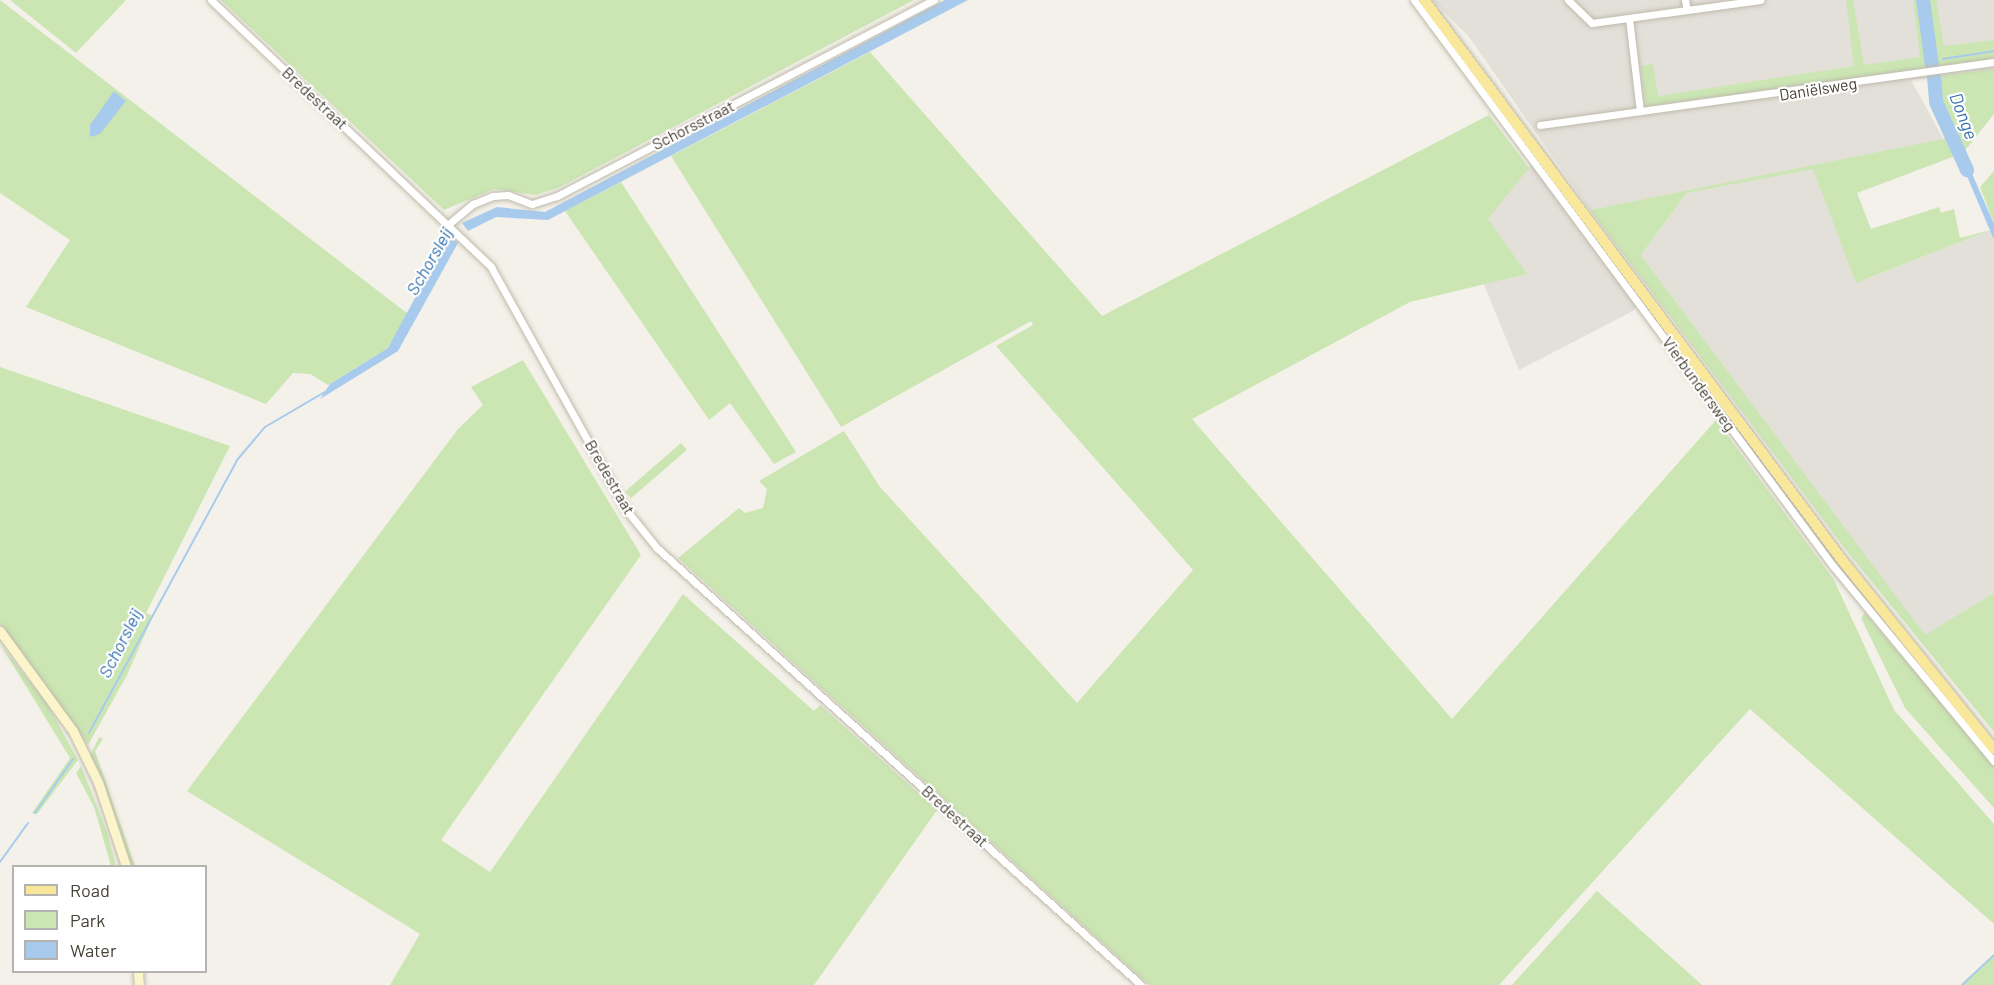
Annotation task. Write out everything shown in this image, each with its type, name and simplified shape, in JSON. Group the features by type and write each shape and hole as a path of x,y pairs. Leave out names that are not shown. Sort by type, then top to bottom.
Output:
{"main road":[{"name":"Vierbundersweg","path":"1424,0 1436,23 1837,563 1994,749"},
{"path":"0,632 73,731 99,782 125,865"}],"street":[{"name":"Bredestraat","path":"211,0 450,223 491,267 627,511 657,548 1141,985"},
{"name":"Schorsstraat","path":"450,223 473,204 493,196 508,195 532,204 557,196 934,0"},
{"name":"Vierbundersweg","path":"1414,0 1436,23"},
{"path":"1568,0 1592,23 1760,0"},
{"path":"1685,0 1687,10"},
{"path":"1629,18 1640,111"},
{"name":"Daniëlsweg","path":"1540,125 1994,62"},
{"name":"Vierbundersweg","path":"1867,601 1994,761"}],"shaded area":[{"path":"1432,0 1994,0 1994,71 1911,80 1944,140 1590,210 1469,37"},
{"path":"1537,162 1639,301 1633,311 1519,370 1483,282 1482,219 1493,190"},
{"path":"1813,168 1864,280 1991,230 1994,240 1994,593 1925,636 1641,255 1687,193"}],"green space":[{"path":"0,0 408,314 388,348 328,385 310,374 293,373 266,404 26,307 70,240 0,193"},
{"path":"10,0 126,0 76,53"},
{"path":"221,0 914,0 558,188 535,195 494,189 444,210"},
{"path":"1846,0 1853,0 1864,65 1920,57 1913,0 1936,0 1944,46 1994,40 1994,59 1646,106 1641,66 1653,64 1658,96 1854,66"},
{"path":"870,52 1102,316 1489,115 1529,168 1488,219 1527,274 1410,302 1192,419 1452,719 1716,420 1834,580 1894,710 1994,824 1994,924 1750,709 1499,985 1149,985 678,558 739,508 745,513 763,508 767,489 759,481 844,431 880,487 1077,703 1193,570 996,346 1033,325 1031,321 841,427 671,156"},
{"path":"1994,69 1994,114 1963,153 1857,193 1871,229 1939,207 1941,213 1954,209 1960,238 1991,230 1856,283 1813,169 1687,193 1641,255 1925,635 1994,593 1994,732 1846,550 1590,210 1953,137 1933,77"},
{"path":"1994,171 1994,224 1980,187"},
{"path":"621,182 796,452 774,464 730,403 709,420 565,211"},
{"path":"523,360 641,555 441,840 490,872 683,594 814,711 820,705 937,810 814,985 390,985 420,934 187,791 458,429 483,405 471,387"},
{"path":"0,367 230,446 146,613 153,616 127,675 88,745 0,625"},
{"path":"681,443 687,450 631,498 625,492"},
{"path":"1865,613 1994,764 1994,808 1905,708 1861,618"},
{"path":"0,644 46,702 78,760 37,814 32,813 70,758"},
{"path":"99,737 103,739 95,751 135,865 130,865 90,756"},
{"path":"81,766 107,832 116,865 111,865 94,807 76,773"},
{"path":"1597,891 1702,985 1512,985"},
{"path":"1994,954 1994,985 1961,985"}],"water":[{"path":"945,0 968,0 548,220 496,217 468,231 462,223 497,207 545,212"},
{"path":"114,91 126,101 100,134 90,137 90,125"},
{"path":"1963,153 1994,224 1994,240 1958,155"},
{"path":"450,233 458,243 398,351 320,399 330,384 388,348"}],"waterway":[{"name":"Donge","path":"1923,0 1932,66"},
{"path":"1943,59 1994,51"},
{"name":"Donge","path":"1934,77 1936,102 1967,170"},
{"name":"Schorsleij","path":"89,733 237,460 265,427 325,392"},
{"name":"Schorsleij","path":"35,813 73,759"},
{"name":"Schorsleij","path":"0,862 28,823"},
{"path":"1962,985 1994,955"}]}
